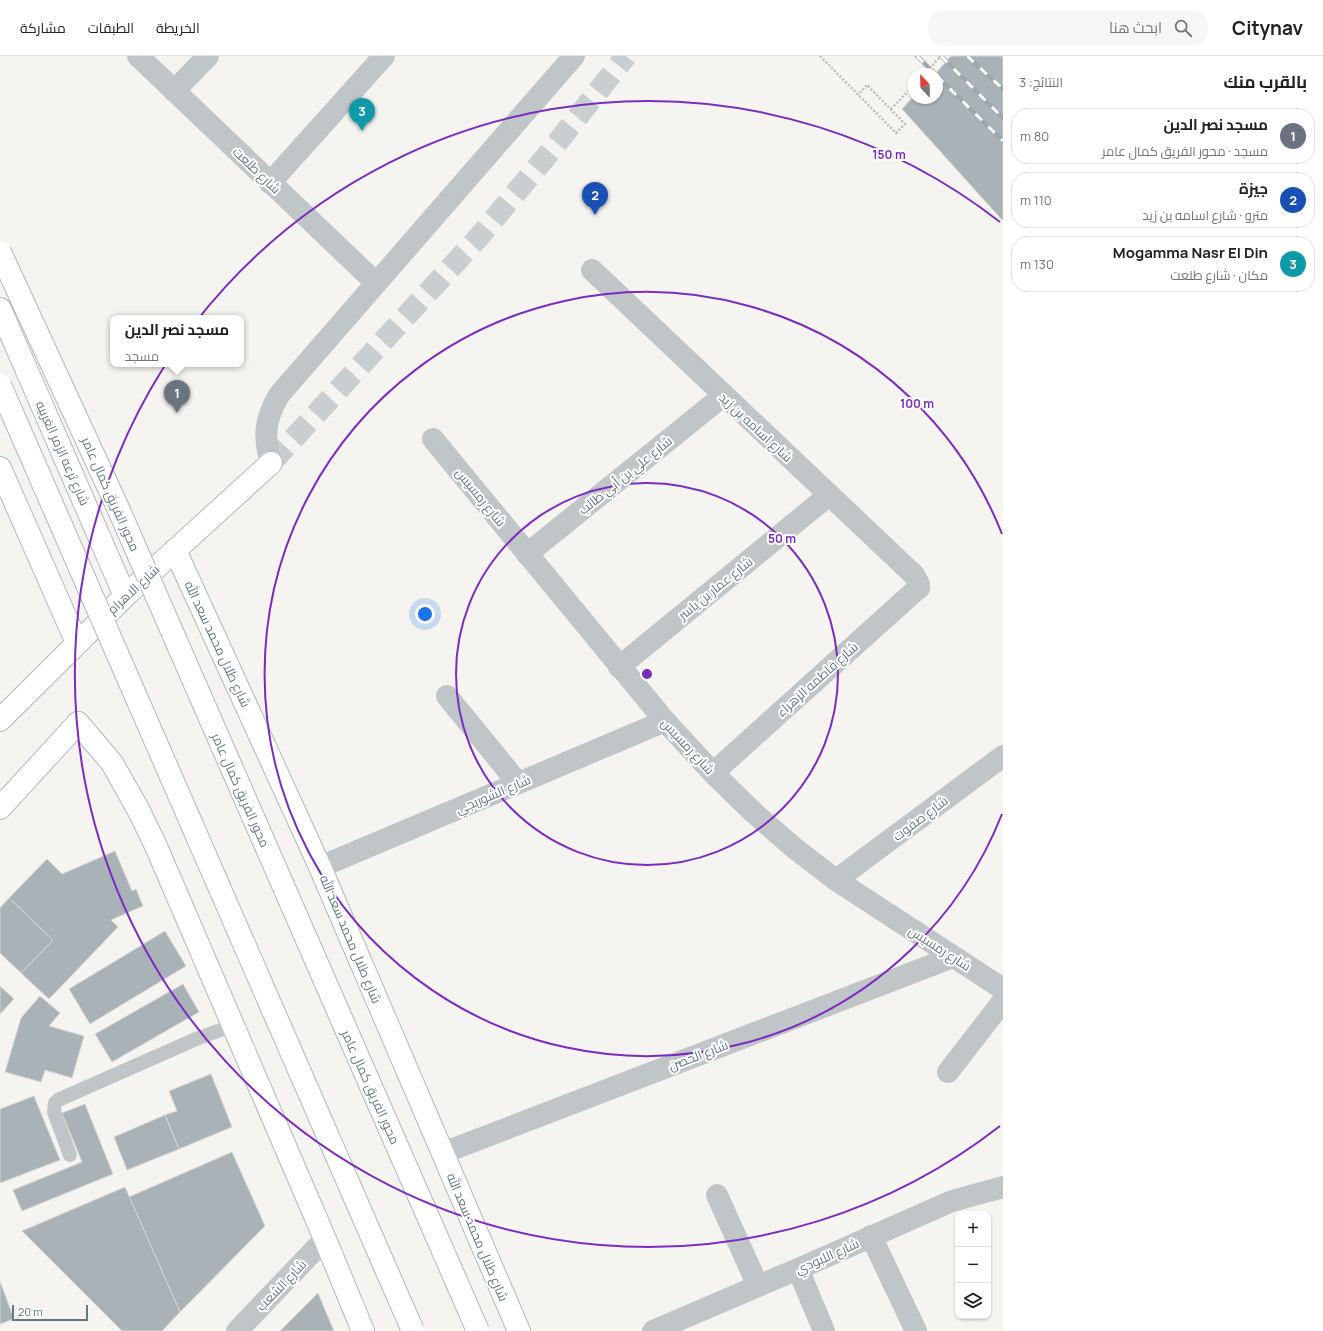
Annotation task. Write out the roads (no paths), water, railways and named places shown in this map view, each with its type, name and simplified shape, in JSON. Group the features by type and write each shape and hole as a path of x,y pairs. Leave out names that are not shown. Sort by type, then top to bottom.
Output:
{"main road":[{"name":"محور الفريق كمال عامر","path":"0,252 118,508 478,1331"},
{"name":"شارع ترعه الزمر الغربيه","path":"0,309 6,338 125,596"},
{"path":"0,385 413,1331"},
{"name":"شارع الاهرام","path":"0,720 125,596 270,463"},
{"path":"0,468 77,643"},
{"name":"شارع طلال محمد سعد الله","path":"175,550 320,867 519,1331"},
{"path":"0,808 78,723 112,763 139,811 158,851 234,1025 363,1331"}],"street":[{"name":"شارع طلعت","path":"138,56 376,283"},
{"path":"174,91 208,56"},
{"path":"270,183 384,56"},
{"path":"270,463 266,449 265,435 267,421 278,395 574,56"},
{"name":"شارع اسامه بن زيد","path":"592,270 723,396 914,575 919,584"},
{"name":"شارع علي بن أبي طالب","path":"527,554 723,396"},
{"name":"شارع رمسيس","path":"433,439 619,667 665,721 713,773 752,811 793,847 836,880 1003,990"},
{"name":"شارع عمار بن ياسر","path":"619,667 829,495"},
{"name":"شارع فاطمه الزهراء","path":"713,773 919,588 919,584"},
{"path":"447,696 518,783"},
{"name":"شارع الشوربجي","path":"320,867 665,721"},
{"name":"شارع صفوت","path":"836,880 1003,756"},
{"name":"شارع الحصن","path":"443,1153 953,957"},
{"path":"948,1072 1003,1001"},
{"name":"شارع اللبودي","path":"653,1331 952,1201 1003,1187"},
{"path":"717,1195 758,1286"},
{"path":"871,1236 916,1331"},
{"name":"شارع الشعب","path":"237,1331 325,1239"},
{"path":"798,1269 824,1331"}],"lane":[{"path":"70,1155 54,1112 54,1103 196,1039 234,1025"}],"tunnel":[{"path":"271,463 478,238 545,158 626,56"}],"railway":[{"path":"917,56 929,68"},
{"path":"941,56 1003,118"},
{"path":"967,56 1003,89"},
{"path":"943,82 1003,141"}],"place":[{"name":"Mogamma Nasr El Din","path":"362,131"},
{"name":"جيزة","path":"595,215"},
{"name":"مسجد نصر الدين","path":"177,413"}]}
